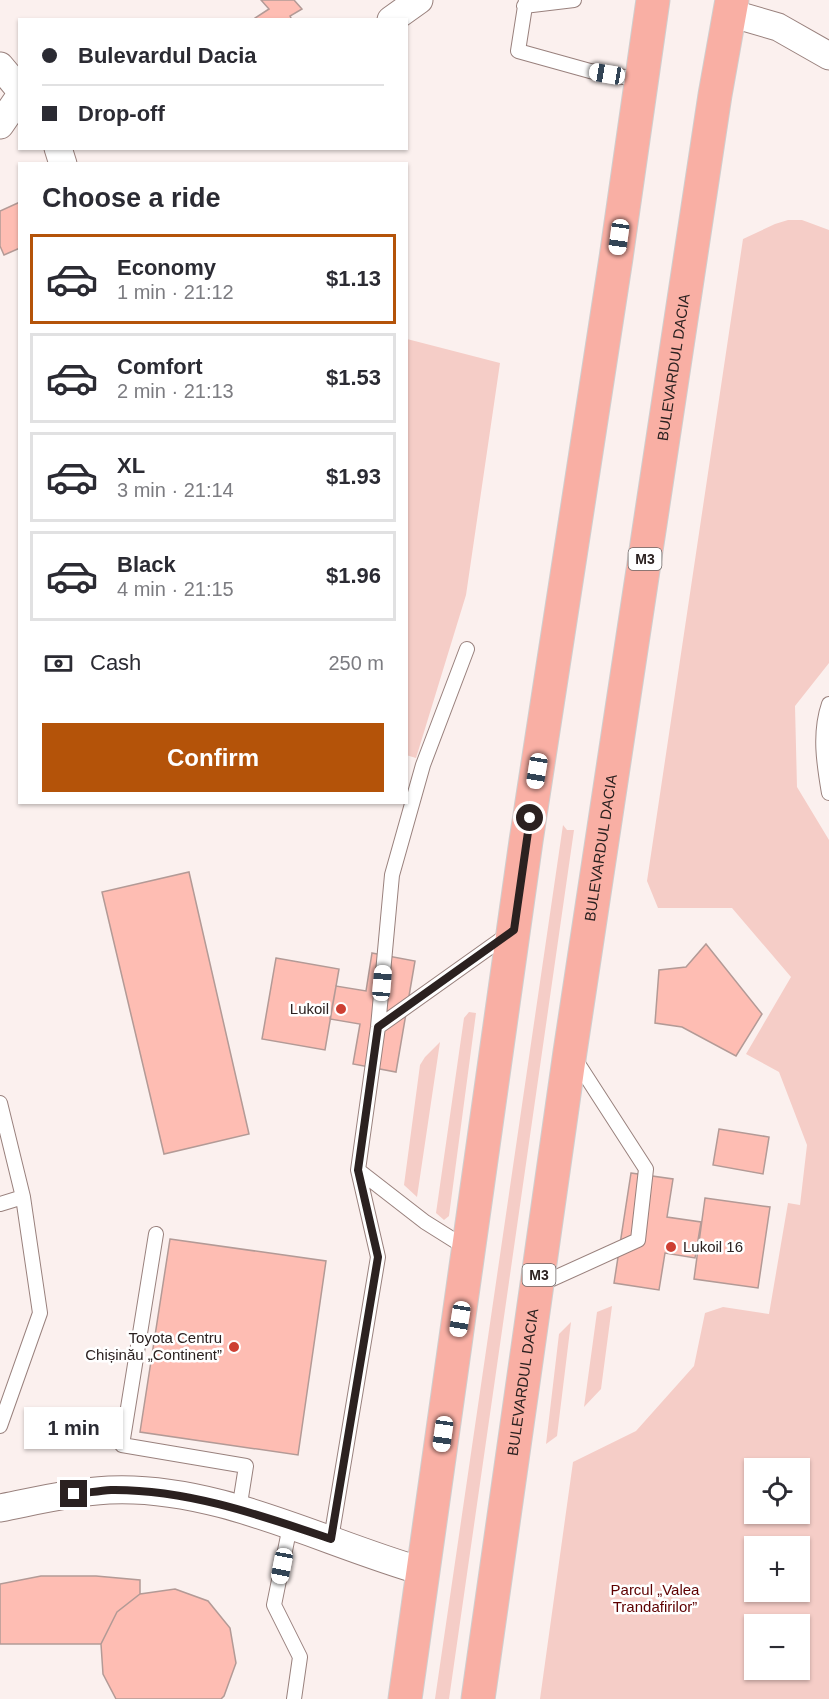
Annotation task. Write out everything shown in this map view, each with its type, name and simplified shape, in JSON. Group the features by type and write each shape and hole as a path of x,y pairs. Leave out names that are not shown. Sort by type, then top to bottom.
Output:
{"highway":[{"path":"405,1699 526,841 616,258 653,0"},
{"name":"BULEVARDUL DACIA","path":"478,1699 570,1052 688,267 731,7"}],"street":[{"path":"395,18 419,0"},
{"path":"731,7 778,27 829,56"},
{"path":"0,66 18,88"},
{"path":"0,124 18,99"},
{"path":"0,1508 74,1494 110,1490 153,1492 202,1500 239,1510 331,1539 377,1558 422,1571"}],"lane":[{"path":"574,0 525,3 518,51 591,71 641,80"},
{"path":"331,1539 378,1257 359,1163 378,1027 392,875 423,765 467,649"},
{"path":"829,705 824,719 824,759 829,793"},
{"path":"378,1027 514,930"},
{"path":"537,1286 638,1240 646,1169 570,1052"},
{"path":"0,1426 40,1313 23,1197 1,1111"},
{"path":"359,1163 425,1222 470,1250"},
{"path":"0,1204 23,1197"},
{"path":"156,1234 122,1445 246,1466 239,1510"},
{"path":"290,1526 274,1605 300,1657 294,1699"}],"green space":[{"name":"Parcul „Valea Trandafirilor”","path":"788,220 802,220 829,230 829,663 795,706 797,787 829,840 829,1699 540,1699 573,1462 636,1431 694,1366 705,1313 723,1307 769,1314 788,1203 800,1205 807,1145 779,1072 746,1054 791,977 732,908 658,908 647,881 743,239"},
{"path":"408,339 500,363 466,595 416,758 408,756"},
{"path":"563,825 567,830 574,830 449,1699 435,1699"},
{"path":"469,1012 476,1013 449,1216 444,1220 436,1213 464,1018"},
{"path":"440,1042 417,1197 404,1185 420,1065"},
{"path":"612,1306 601,1389 584,1407 597,1312"},
{"path":"571,1322 557,1436 546,1444 559,1334"}],"building":[{"path":"261,0 294,0 302,9 290,16 291,18 255,18 269,9"},
{"path":"18,203 18,249 4,255 0,246 0,211"},
{"path":"189,872 249,1134 164,1154 102,892"},
{"path":"706,944 762,1014 736,1056 682,1027 655,1023 659,970 686,967"},
{"path":"372,953 415,961 396,1072 353,1064 360,1024 330,1019 336,986 366,991"},
{"path":"276,958 339,969 325,1050 262,1039"},
{"path":"719,1129 769,1137 763,1174 713,1165"},
{"path":"631,1173 673,1179 667,1217 701,1222 695,1258 665,1253 659,1290 614,1283"},
{"path":"705,1198 770,1207 758,1288 694,1279"},
{"name":"Toyota Centru Chișinău „Continent”","path":"170,1239 326,1261 298,1455 140,1432"},
{"path":"41,1576 96,1576 140,1580 140,1594 117,1612 101,1644 0,1644 0,1584"},
{"path":"175,1589 208,1601 230,1628 236,1663 224,1696 221,1699 116,1699 103,1674 101,1644 117,1612 140,1594"}],"place":[{"name":"Lukoil","path":"341,1009"},
{"name":"Lukoil 16","path":"671,1247"},
{"name":"Toyota Centru Chișinău „Continent”","path":"234,1347"}],"route":[{"path":"74,1494 110,1490 153,1492 202,1500 331,1539 378,1257 358,1170 378,1027 514,930 530,818"}]}
